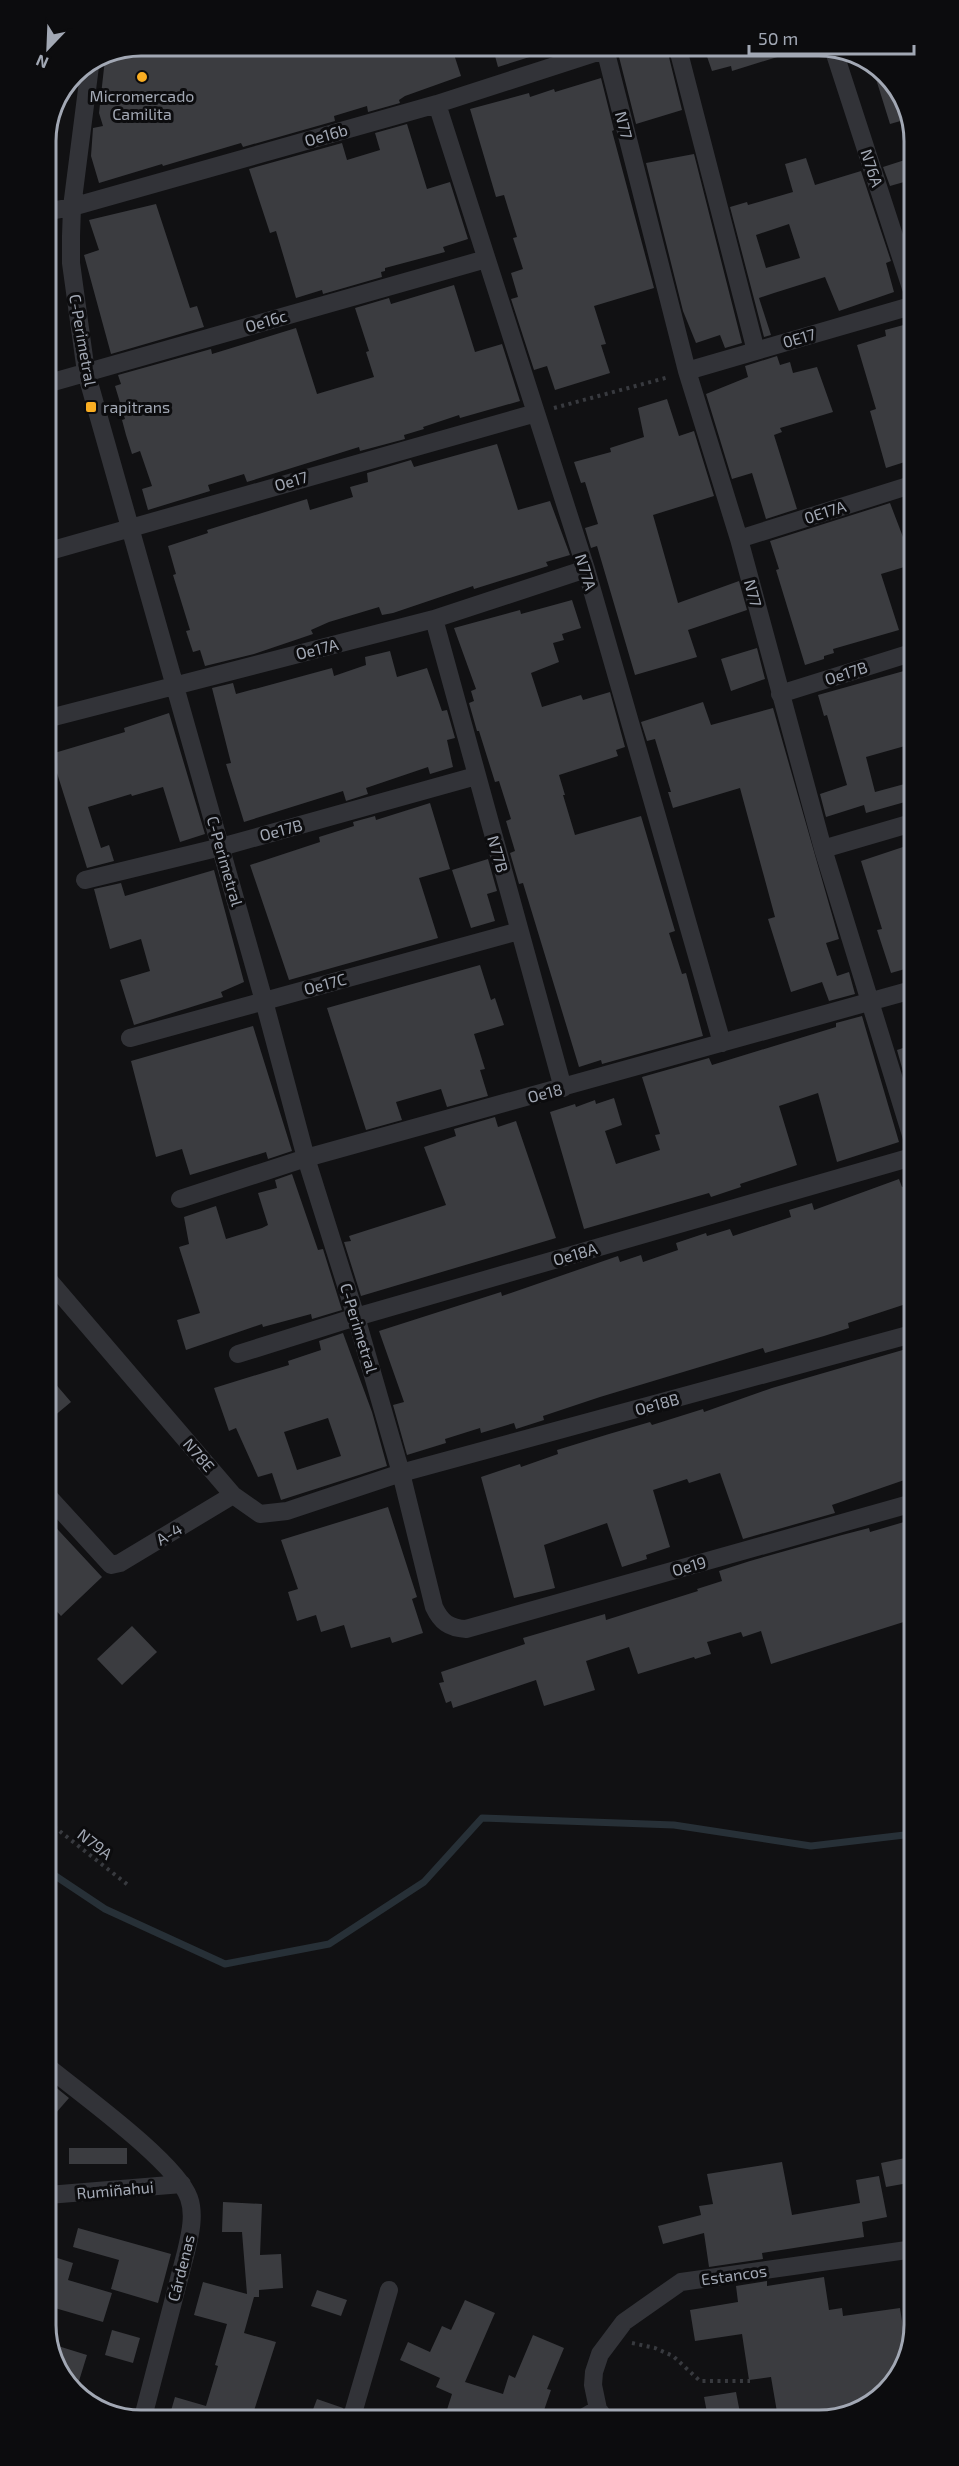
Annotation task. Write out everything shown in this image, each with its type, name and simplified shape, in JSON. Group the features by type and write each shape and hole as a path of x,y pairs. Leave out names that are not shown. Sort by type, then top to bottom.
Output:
{"street":[{"name":"Oe16b","path":"56,210 437,104 581,56"},
{"name":"N77","path":"606,56 687,371 739,539 823,849 904,1112"},
{"path":"680,56 756,351"},
{"name":"N76A","path":"836,57 904,266"},
{"name":"C-Perimetral","path":"89,73 72,207 71,263 86,372 264,1001 306,1158 356,1317 401,1473 434,1607 447,1625 466,1629"},
{"name":"N77A","path":"437,104 585,569 722,1043"},
{"name":"Oe16c","path":"56,381 486,259"},
{"name":"0E17","path":"687,371 904,308"},
{"name":"Oe17","path":"56,549 536,413"},
{"name":"0E17A","path":"739,539 904,487"},
{"name":"Oe17A","path":"56,716 434,619 585,569"},
{"name":"N77B","path":"434,619 563,1088"},
{"name":"Oe17B","path":"780,694 904,655"},
{"name":"Oe17B","path":"85,880 220,847 476,776"},
{"path":"823,849 904,825"},
{"name":"Oe17C","path":"130,1038 519,932"},
{"name":"Oe18","path":"180,1199 306,1158 904,992"},
{"name":"Oe18A","path":"238,1354 356,1317 904,1158"},
{"name":"N78E","path":"55,1288 233,1495 260,1514 287,1511 401,1473"},
{"name":"Oe18B","path":"401,1473 904,1336"},
{"name":"A-4","path":"55,1504 104,1560 111,1565 120,1563 233,1495"},
{"name":"Oe19","path":"466,1629 904,1506"},
{"name":"Cárdenas","path":"55,2073 144,2146 182,2184 189,2200 191,2229 145,2410"},
{"name":"Rumiñahui","path":"55,2195 182,2184"},
{"name":"Estancos","path":"600,2410 594,2372 600,2354 624,2322 681,2282 904,2250"},
{"path":"354,2410 389,2290"}],"path":[{"path":"536,413 687,371"},
{"name":"N79A","path":"55,1828 128,1885"},
{"path":"611,2337 655,2348 673,2356 700,2381 750,2381"}],"building":[{"path":"140,55 454,55 461,76 405,96 399,100 400,103 368,112 367,106 334,116 335,121 243,147 241,143 99,183 91,156 93,128 103,126 99,113 104,64 124,57"},
{"path":"495,56 534,56 498,67"},
{"path":"619,56 669,56 682,110 636,124"},
{"path":"707,56 781,56 732,71 731,66 712,71"},
{"path":"601,78 614,130 612,131 654,288 594,306 606,344 601,345 610,373 555,390 547,366 534,370 511,299 518,297 511,273 523,269 513,238 517,237 504,195 496,197 470,109 529,93 530,97 554,89 555,92"},
{"path":"876,78 889,93 901,118 901,121 890,124"},
{"path":"407,124 427,189 450,182 468,239 443,247 445,252 385,268 385,271 381,272 382,277 323,294 322,290 296,298 276,231 270,233 249,169 342,143 347,160 380,150 375,133"},
{"path":"694,154 742,343 725,348 720,335 696,343 683,311 646,163"},
{"path":"806,158 815,185 861,171 891,261 886,263 894,292 839,311 825,277 759,298 771,335 764,337 730,207 747,202 748,205 793,192 785,164","holes":["789,224 800,258 766,268 756,235"]},
{"path":"904,160 904,182 890,186 883,167"},
{"path":"156,204 190,308 197,306 204,327 111,354 84,255 99,250 89,220"},
{"path":"454,285 475,352 502,344 520,401 460,418 459,415 404,435 405,439 360,451 359,447 247,482 244,474 208,485 210,491 148,510 142,489 152,486 140,451 132,454 126,435 122,420 125,419 115,386 121,384 118,375 211,349 212,354 296,328 317,394 374,377 366,352 369,351 355,308 389,298 391,304"},
{"path":"904,325 904,462 886,468 870,411 876,409 857,345 886,336 885,330"},
{"path":"777,356 780,365 790,362 793,373 817,367 833,412 780,428 782,432 774,435 797,509 766,519 752,473 732,479 706,394 748,377 745,366"},
{"path":"667,399 679,436 694,431 714,496 653,515 678,603 739,581 747,610 688,630 697,657 635,675 597,546 591,548 585,528 598,524 585,482 581,483 574,462 611,452 610,448 644,437 638,408"},
{"path":"497,444 518,510 550,501 570,555 546,562 548,566 474,589 473,586 393,613 382,615 379,607 329,622 311,630 313,634 254,654 205,666 200,650 193,652 186,631 190,630 173,575 176,574 168,546 208,533 207,530 307,499 310,510 353,497 350,487 368,482 367,473 411,460 414,467"},
{"path":"890,503 904,540 904,567 881,574 899,630 833,649 834,653 824,656 824,659 805,665 776,570 779,569 770,541"},
{"path":"572,600 581,628 562,634 564,640 553,643 559,662 531,673 542,707 581,695 583,700 610,692 625,747 616,750 618,756 559,775 575,835 641,816 675,931 669,933 682,974 686,973 703,1036 602,1064 601,1060 579,1067 523,883 519,884 510,853 515,851 506,821 511,819 499,781 495,782 479,731 477,731 469,703 474,701 471,691 476,689 454,628 520,610 521,614"},
{"path":"757,648 765,679 731,691 721,659"},
{"path":"390,651 397,677 427,668 442,711 447,710 455,738 447,740 453,767 430,774 428,767 366,788 368,794 346,801 343,791 244,822 226,764 231,763 212,688 233,683 236,694 332,668 334,676 366,665 365,657"},
{"path":"904,671 904,746 866,757 875,792 904,784 904,802 866,813 864,805 826,817 820,794 847,785 827,715 824,716 818,695"},
{"path":"703,702 711,725 773,708 839,939 826,943 837,976 849,972 855,994 829,1001 822,982 791,992 768,919 775,917 740,788 673,808 668,792 671,792 655,739 647,741 641,722"},
{"path":"169,713 205,834 180,842 163,787 132,796 131,794 88,807 101,848 109,845 114,861 87,868 56,769 56,753 125,732 124,728"},
{"path":"430,803 450,869 419,878 438,938 289,980 250,865 320,842 319,837 354,826 353,822 375,816 376,820"},
{"path":"904,847 904,969 891,973 877,930 882,929 861,861"},
{"path":"488,859 497,891 487,894 495,921 471,928 452,870"},
{"path":"214,870 244,982 221,992 223,997 134,1025 120,980 150,971 141,939 110,949 94,889 121,883 125,896"},
{"path":"480,965 491,1000 495,998 504,1025 474,1034 485,1069 480,1070 488,1096 447,1107 441,1089 396,1102 402,1120 366,1130 327,1008"},
{"path":"862,1016 899,1142 837,1162 818,1093 779,1106 797,1165 740,1184 741,1187 711,1197 709,1193 584,1229 550,1112 575,1104 576,1107 595,1100 596,1104 614,1098 622,1125 605,1131 616,1164 660,1150 655,1135 660,1134 642,1077 709,1058 712,1065 836,1027 836,1023"},
{"path":"253,1026 292,1151 268,1159 266,1152 190,1175 182,1149 156,1157 131,1061"},
{"path":"904,1048 904,1075 897,1050"},
{"path":"495,1117 498,1127 516,1121 556,1238 361,1296 344,1242 351,1241 349,1236 446,1205 424,1147 456,1136 454,1129"},
{"path":"292,1174 318,1250 323,1249 342,1310 312,1319 311,1314 263,1327 262,1324 186,1350 177,1320 200,1313 179,1247 189,1244 184,1217 216,1206 226,1239 262,1228 268,1225 258,1193 277,1188 275,1180"},
{"path":"899,1179 902,1187 904,1186 904,1305 848,1323 849,1328 824,1336 765,1353 763,1348 600,1397 543,1416 544,1420 516,1429 514,1423 481,1433 480,1428 445,1439 446,1443 407,1455 393,1405 404,1402 379,1331 501,1292 502,1296 618,1256 620,1262 641,1255 643,1262 678,1250 676,1243 706,1233 707,1236 730,1229 733,1236 791,1217 789,1210 812,1203 814,1210"},
{"path":"343,1333 372,1412 387,1466 281,1500 272,1473 258,1477 236,1428 229,1431 214,1388 289,1365 288,1361 321,1350 319,1341","holes":["328,1418 341,1456 297,1470 284,1432"]},
{"path":"904,1350 904,1480 832,1505 835,1513 743,1539 720,1473 689,1483 687,1479 653,1490 670,1547 646,1555 647,1559 622,1567 607,1523 544,1545 555,1588 514,1598 481,1477 520,1464 521,1467 558,1454 557,1450 609,1434 650,1422 652,1425 703,1409 704,1412 772,1388"},
{"path":"55,1384 71,1402 55,1415"},
{"path":"388,1507 417,1597 412,1599 423,1633 392,1643 390,1637 351,1648 344,1625 321,1632 316,1615 297,1621 288,1592 298,1589 281,1540"},
{"path":"904,1522 904,1622 771,1664 761,1631 743,1637 741,1632 707,1642 711,1654 638,1674 629,1647 586,1661 595,1690 544,1706 536,1680 453,1708 451,1701 446,1703 439,1683 444,1682 441,1672 525,1644 523,1638 605,1614 606,1620 698,1591 697,1589 722,1581 719,1571 750,1561 869,1528 870,1532"},
{"path":"55,1527 102,1577 61,1616 55,1610"},
{"path":"132,1626 157,1652 122,1685 97,1659"},
{"path":"55,2087 69,2098 55,2114"},
{"path":"69,2148 127,2148 127,2164 69,2164"},
{"path":"904,2158 904,2184 886,2187 881,2163"},
{"path":"782,2162 792,2215 860,2203 856,2180 879,2176 887,2217 862,2222 864,2237 762,2253 763,2259 709,2267 704,2233 663,2244 658,2226 701,2215 699,2206 713,2204 707,2174"},
{"path":"223,2202 262,2204 260,2255 281,2254 283,2288 259,2290 259,2297 254,2297 244,2333 276,2342 254,2410 171,2410 175,2397 206,2406 218,2366 215,2365 227,2324 194,2315 203,2282 247,2294 242,2232 222,2232"},
{"path":"78,2228 171,2254 158,2303 111,2289 119,2260 73,2247"},
{"path":"55,2257 73,2263 68,2280 112,2293 103,2322 55,2308"},
{"path":"824,2277 829,2310 842,2308 843,2316 900,2308 903,2330 902,2342 895,2363 886,2377 866,2396 841,2408 777,2410 771,2377 749,2380 742,2334 695,2341 690,2310 738,2302 736,2286 767,2281 767,2286"},
{"path":"317,2290 347,2300 341,2316 311,2306"},
{"path":"465,2300 495,2313 465,2382 503,2394 509,2375 515,2378 533,2335 564,2348 547,2389 551,2390 544,2410 447,2410 452,2394 436,2387 440,2378 400,2360 408,2342 430,2352 442,2326 451,2330"},
{"path":"112,2330 140,2338 133,2363 105,2355"},
{"path":"58,2347 87,2355 78,2383 67,2368"},
{"path":"736,2392 739,2410 706,2410 704,2397"},
{"path":"317,2399 343,2408 342,2410 313,2410"}],"waterway":[{"path":"55,1876 105,1909 225,1964 329,1944 424,1882 482,1818 674,1825 811,1846 904,1835"}],"place":[{"name":"Micromercado Camilita","path":"142,77"},
{"name":"rapitrans","path":"91,407"}]}
